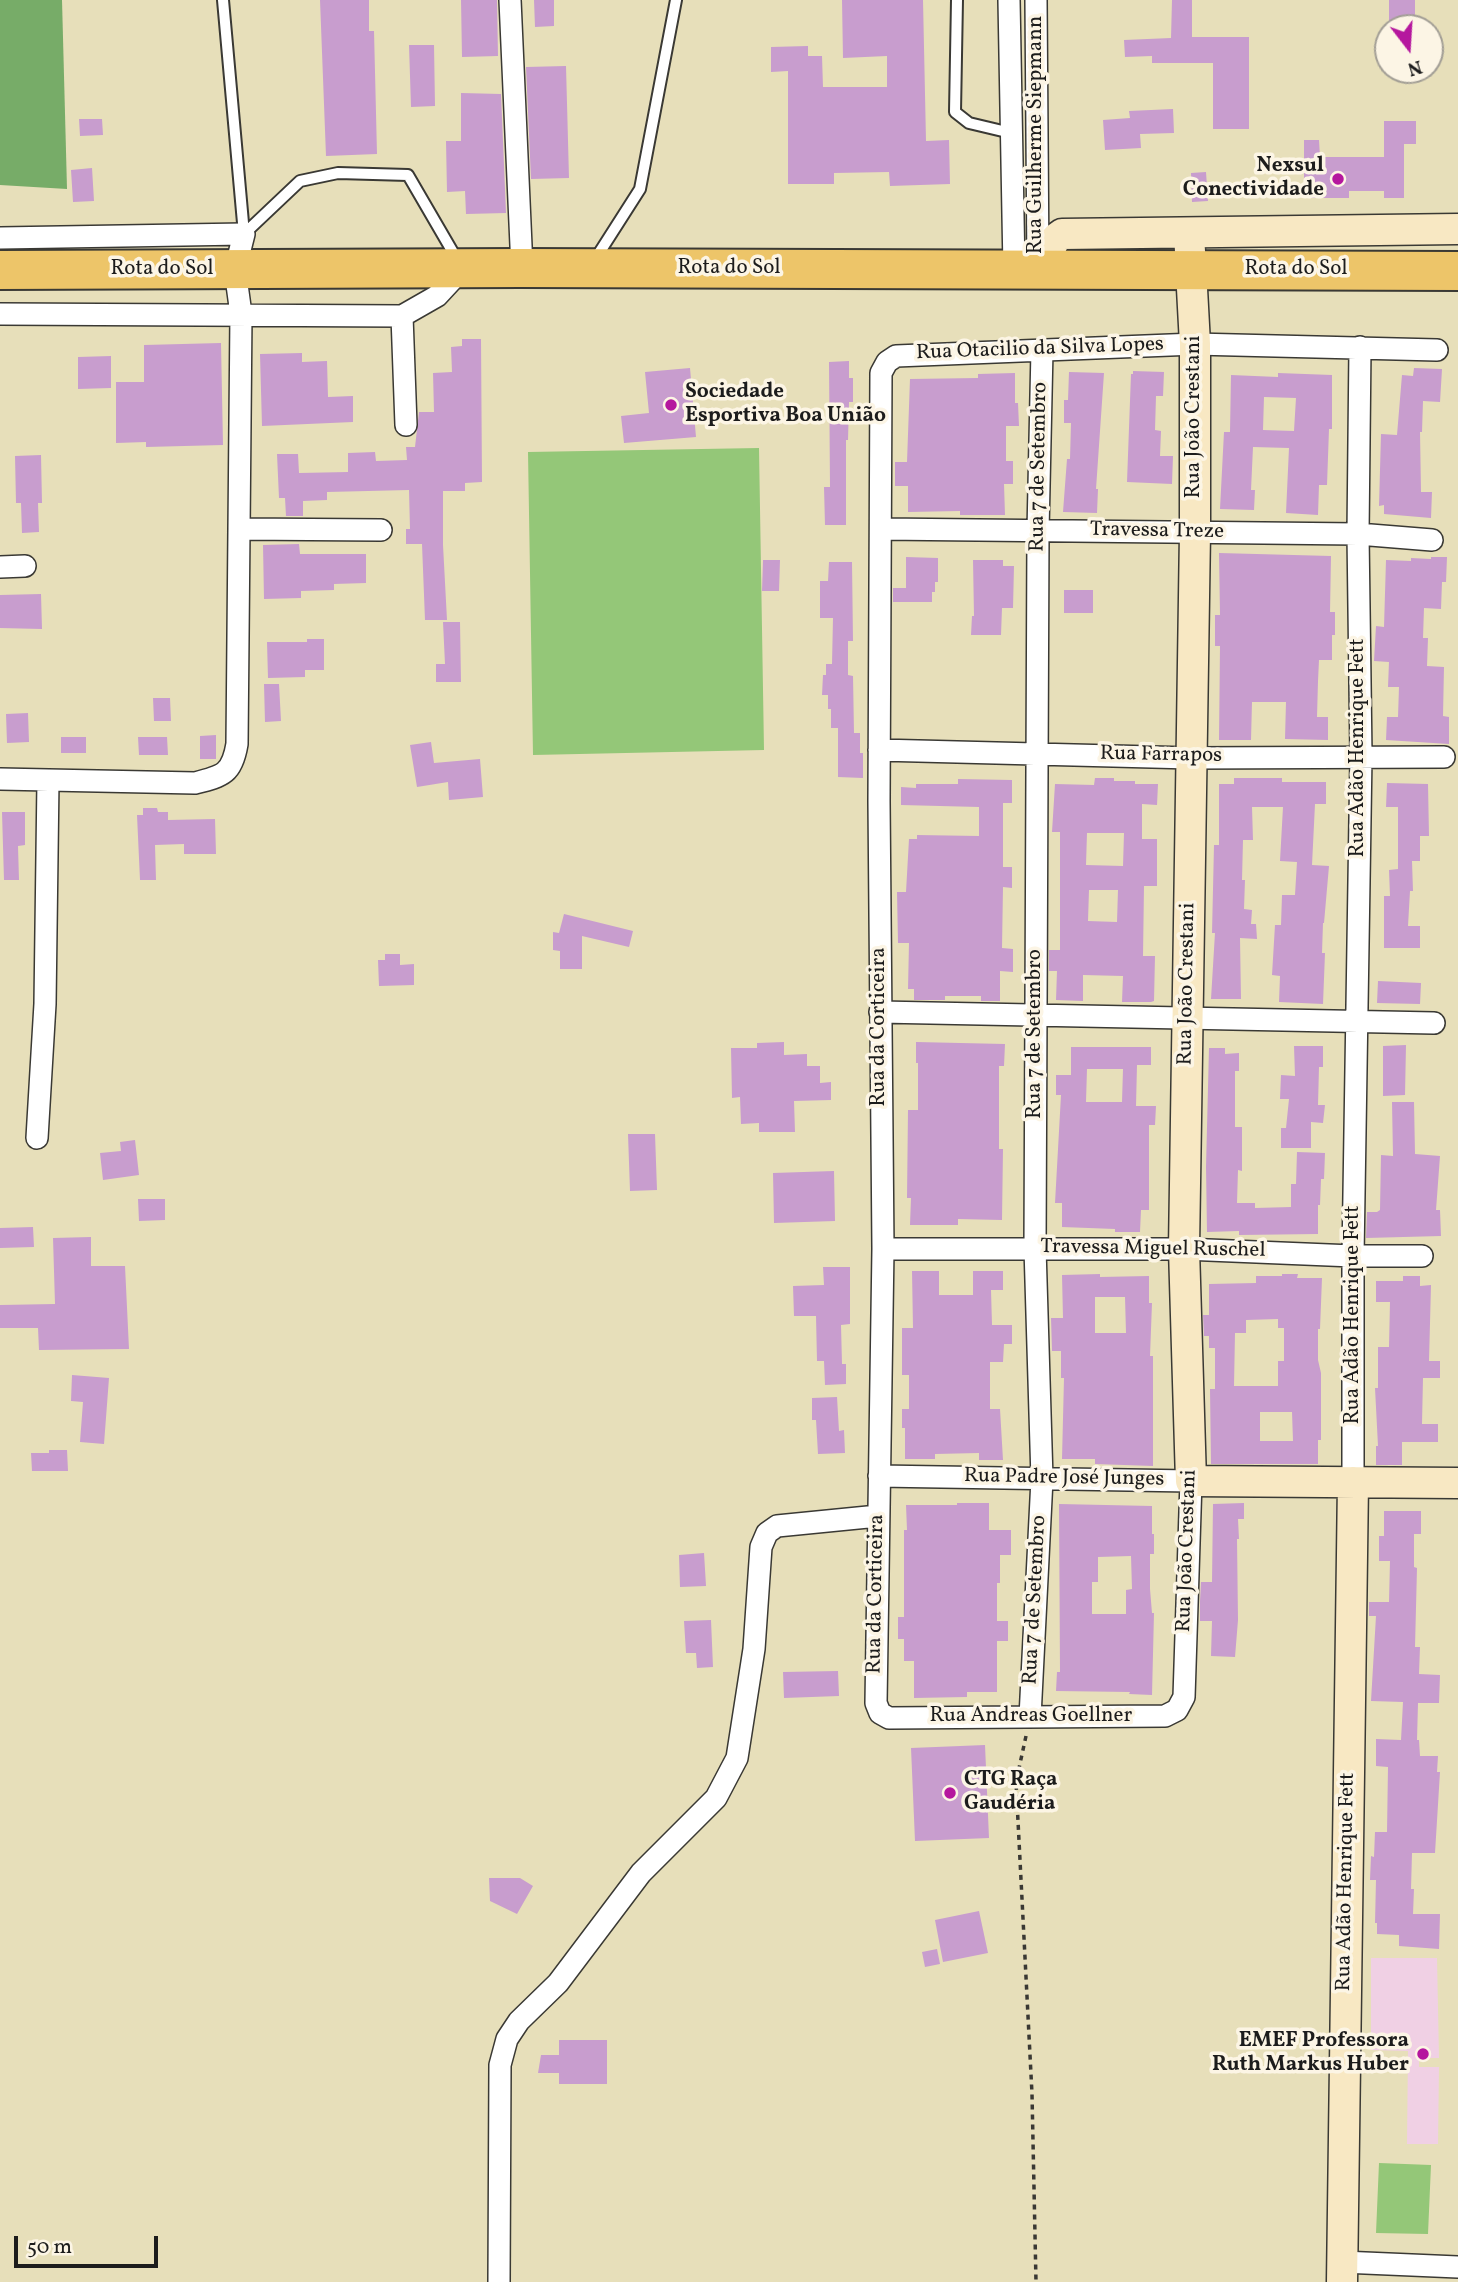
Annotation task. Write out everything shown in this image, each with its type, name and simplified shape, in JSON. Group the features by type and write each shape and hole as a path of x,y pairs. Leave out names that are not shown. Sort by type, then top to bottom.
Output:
{"highway":[{"name":"Rota do Sol","path":"0,270 239,252 462,270 588,269 1035,255 1191,271 1458,271"}],"street":[{"path":"510,0 522,268"},
{"name":"Rua Guilherme Siepmann","path":"1009,0 1011,133 1035,255"},
{"name":"Rua Guilherme Siepmann","path":"1035,255 1036,0"},
{"path":"1035,255 1062,234 1458,229"},
{"name":"Rua João Crestani","path":"1184,1697 1191,1481 1184,1249 1195,532 1195,344 1189,233"},
{"path":"0,238 239,252 241,314 237,744 234,763 221,776 195,783 0,779"},
{"path":"0,314 402,316 437,296 462,270"},
{"path":"402,316 405,425"},
{"name":"Rua Otacilio da Silva Lopes","path":"896,356 1195,344 1437,350"},
{"name":"Rua Adão Henrique Fett","path":"1342,2272 1361,756 1358,534 1360,347"},
{"name":"Rua 7 de Setembro","path":"1030,1717 1042,1479 1035,1248 1038,531 1042,350"},
{"name":"Rua da Corticeira","path":"876,1703 883,1249 879,750 881,373 887,362 896,356"},
{"path":"239,529 381,530"},
{"name":"Travessa Treze","path":"881,529 1358,534 1432,540"},
{"path":"0,566 24,566"},
{"name":"Rua Farrapos","path":"879,750 1191,758 1444,757"},
{"path":"37,1138 45,1004 48,780"},
{"path":"880,1012 1434,1023"},
{"name":"Travessa Miguel Ruschel","path":"883,1249 1184,1249 1423,1256"},
{"name":"Rua Padre José Junges","path":"879,1476 1458,1483"},
{"path":"499,2282 500,2065 507,2039 519,2021 558,1983 641,1873 716,1798 737,1758 754,1649 761,1547 767,1533 777,1526 878,1516"},
{"name":"Rua Andreas Goellner","path":"876,1703 880,1713 889,1718 1165,1716 1177,1710 1184,1697"},
{"path":"1342,2272 1458,2267"}],"lane":[{"path":"223,0 239,252"},
{"path":"588,269 640,189 676,0"},
{"path":"957,0 955,112 968,123 1011,133"},
{"path":"239,252 300,181 338,173 408,174 462,270"}],"path":[{"path":"1030,1717 1016,1782 1032,2094 1036,2282"}],"shaded area":[{"name":"EMEF Professora Ruth Markus Huber","path":"1371,1958 1437,1958 1439,2058 1419,2058 1419,2067 1439,2067 1438,2144 1407,2144 1408,2051 1371,2050"}],"green space":[{"path":"0,0 62,0 67,189 0,185"},
{"path":"759,448 764,750 533,755 528,452"},
{"path":"1379,2163 1431,2165 1428,2234 1376,2233"}],"building":[{"path":"320,0 369,0 369,31 374,31 377,154 326,156"},
{"path":"461,0 497,0 498,56 462,57"},
{"path":"534,0 554,0 554,26 535,27"},
{"path":"842,0 923,0 926,141 949,140 950,184 890,186 889,172 834,173 834,184 788,184 788,71 771,72 771,47 808,46 808,56 822,56 823,87 887,87 887,56 843,58"},
{"path":"1172,0 1192,0 1192,37 1249,37 1249,129 1213,129 1213,63 1152,63 1152,56 1125,57 1124,40 1171,38"},
{"path":"1389,0 1415,0 1415,14 1389,14"},
{"path":"409,45 434,45 435,106 411,107"},
{"path":"566,66 569,178 531,179 526,67"},
{"path":"461,93 501,94 506,213 466,214 465,191 447,192 446,141 461,141"},
{"path":"1173,109 1174,133 1140,134 1141,148 1105,150 1103,120 1130,118 1129,111"},
{"path":"79,119 102,119 103,135 80,136"},
{"path":"1384,121 1416,121 1416,144 1404,144 1404,198 1384,198 1384,191 1349,191 1349,198 1304,198 1304,140 1319,140 1320,157 1384,157"},
{"path":"92,168 94,201 73,202 71,170"},
{"path":"1206,172 1208,201 1192,202 1191,173"},
{"path":"462,339 481,339 482,482 465,483 465,491 443,491 447,620 425,620 422,544 406,544 406,529 410,529 409,490 327,492 327,500 303,501 303,516 286,516 285,498 279,498 277,454 298,454 299,473 348,472 348,453 375,452 376,461 407,460 406,447 415,447 419,412 434,412 433,373 452,372 451,347 462,346"},
{"path":"221,343 223,445 146,447 146,442 116,443 116,382 144,382 144,345"},
{"path":"302,353 302,362 327,361 328,397 353,396 353,422 262,426 260,354"},
{"path":"111,356 111,388 78,389 78,357"},
{"path":"849,361 849,378 853,378 853,402 849,402 846,440 846,525 825,525 824,487 830,487 829,362"},
{"name":"Sociedade Esportiva Boa União","path":"690,368 696,437 624,443 621,416 649,413 645,372"},
{"path":"1414,368 1442,369 1440,402 1423,401 1420,432 1421,492 1432,492 1431,518 1384,514 1384,505 1379,506 1381,434 1397,435 1402,375 1413,376"},
{"path":"1133,371 1164,372 1163,396 1156,396 1155,430 1161,431 1160,456 1173,456 1172,484 1127,482"},
{"path":"1069,372 1104,373 1096,489 1097,513 1063,512 1067,459 1070,459 1071,423 1064,423 1064,400 1068,400"},
{"path":"1015,373 1015,403 1018,403 1019,426 1006,426 1006,461 1013,461 1013,484 1004,484 1005,515 960,515 960,511 908,512 908,486 895,486 895,462 907,462 910,379 978,378 978,374"},
{"path":"1278,373 1332,375 1332,429 1329,429 1327,485 1319,485 1318,515 1286,513 1289,448 1253,447 1251,490 1255,490 1254,510 1220,509 1224,432 1230,432 1231,375 1278,377","holes":["1264,397 1296,398 1294,431 1263,430"]},
{"path":"41,455 42,503 38,503 39,532 22,533 21,503 16,503 15,456"},
{"path":"299,544 300,554 366,554 366,583 334,584 334,590 301,591 301,598 264,599 263,545"},
{"path":"1219,553 1331,556 1330,612 1335,612 1335,635 1332,635 1332,660 1319,660 1317,717 1328,717 1328,740 1285,739 1286,702 1252,702 1251,740 1219,740 1220,646 1215,646 1215,615 1220,615"},
{"path":"906,557 938,558 938,582 935,582 935,592 932,592 932,602 893,602 893,588 906,588"},
{"path":"1447,557 1446,582 1442,582 1441,609 1424,608 1423,638 1428,638 1427,666 1444,667 1443,716 1449,717 1449,744 1386,740 1387,717 1398,717 1399,687 1388,687 1389,662 1374,661 1376,626 1384,627 1386,560 1411,561 1411,558"},
{"path":"763,560 780,560 779,591 762,591"},
{"path":"973,560 1003,560 1003,566 1014,566 1013,608 1002,608 1001,635 971,635 974,616"},
{"path":"829,562 852,562 853,641 848,641 848,675 853,676 854,733 860,733 863,778 838,777 838,728 831,728 828,695 822,695 826,664 832,664 833,618 820,618 820,581 828,581"},
{"path":"1064,590 1093,590 1093,613 1064,613"},
{"path":"41,594 42,629 0,628 0,595"},
{"path":"443,622 460,622 461,682 436,682 436,664 445,664"},
{"path":"307,639 324,639 324,670 305,670 305,677 268,678 267,642 307,642"},
{"path":"264,684 279,684 281,721 265,722"},
{"path":"153,698 170,698 171,721 154,721"},
{"path":"28,713 29,742 7,743 6,714"},
{"path":"216,735 216,759 200,759 200,736"},
{"path":"61,737 86,737 86,753 61,753"},
{"path":"138,737 167,737 168,755 139,755"},
{"path":"431,742 434,763 480,759 483,797 449,800 448,782 417,787 410,745"},
{"path":"1095,778 1135,781 1135,784 1158,784 1157,805 1142,804 1142,839 1157,839 1157,886 1144,886 1143,956 1155,956 1154,1001 1151,1002 1122,1002 1123,976 1083,975 1083,1001 1056,1000 1057,971 1049,971 1049,950 1060,950 1060,832 1052,832 1055,784 1094,785","holes":["1087,833 1124,833 1123,866 1086,865","1089,890 1118,890 1117,922 1088,921"]},
{"path":"1234,778 1326,782 1326,804 1315,804 1312,865 1329,866 1323,923 1323,1004 1279,1002 1280,976 1272,975 1275,925 1281,925 1282,895 1295,895 1297,862 1280,861 1283,807 1252,807 1253,840 1243,840 1242,880 1245,880 1244,909 1252,910 1251,924 1256,924 1257,939 1240,938 1241,999 1211,999 1215,933 1212,933 1214,845 1219,845 1219,784 1234,784"},
{"path":"958,779 1012,780 1012,803 1003,803 1003,867 1012,867 1012,888 1003,887 1002,948 1013,949 1013,972 1000,971 1000,1001 981,1001 981,996 945,996 945,1000 914,1000 914,989 908,989 909,943 898,943 897,892 906,892 909,839 917,839 917,835 979,836 979,807 901,805 901,787 916,788 916,784 958,784"},
{"path":"1387,783 1428,784 1429,836 1420,836 1420,861 1412,861 1413,891 1410,891 1408,926 1420,926 1420,948 1384,948 1384,896 1390,896 1389,870 1398,869 1398,807 1386,807"},
{"path":"143,808 157,808 158,812 168,812 168,820 215,819 216,854 184,854 184,844 155,845 156,880 140,880 137,815 143,815"},
{"path":"2,812 25,812 25,845 18,846 19,880 4,880"},
{"path":"564,914 633,931 629,947 582,936 582,969 560,969 560,951 553,950 553,932 559,933"},
{"path":"385,954 400,954 400,965 414,964 414,985 379,986 378,960 385,960"},
{"path":"1378,981 1421,983 1420,1004 1377,1003"},
{"path":"784,1042 784,1055 807,1054 807,1066 820,1066 820,1083 831,1082 831,1100 794,1101 795,1132 759,1132 759,1123 741,1124 740,1097 732,1098 731,1048 757,1048 757,1043"},
{"path":"916,1042 1005,1044 1004,1066 999,1066 999,1149 1003,1149 1002,1220 958,1219 958,1225 910,1225 911,1198 907,1198 908,1110 918,1110"},
{"path":"1406,1045 1405,1095 1383,1096 1383,1046"},
{"path":"1294,1046 1323,1046 1323,1067 1319,1067 1318,1105 1325,1105 1323,1123 1311,1122 1311,1148 1281,1148 1281,1128 1286,1128 1289,1099 1280,1099 1281,1075 1295,1076"},
{"path":"1071,1047 1151,1047 1151,1065 1137,1065 1136,1106 1156,1106 1155,1125 1149,1125 1149,1210 1141,1210 1140,1232 1062,1227 1062,1203 1055,1203 1061,1095 1056,1095 1056,1075 1071,1075","holes":["1087,1069 1123,1069 1122,1102 1086,1102"]},
{"path":"1209,1048 1225,1048 1225,1054 1239,1053 1239,1071 1235,1071 1235,1127 1242,1127 1242,1171 1238,1170 1237,1203 1255,1203 1255,1208 1291,1207 1291,1184 1296,1184 1297,1152 1325,1153 1324,1179 1321,1179 1318,1205 1318,1234 1239,1235 1239,1231 1207,1232"},
{"path":"1392,1102 1414,1102 1415,1154 1440,1156 1436,1210 1440,1210 1441,1236 1366,1238 1367,1212 1380,1210 1381,1155 1393,1156"},
{"path":"628,1134 655,1134 657,1190 630,1191"},
{"path":"135,1140 139,1175 103,1180 100,1153 121,1151 120,1142"},
{"path":"834,1171 835,1221 774,1223 773,1173"},
{"path":"138,1199 165,1199 165,1220 139,1221"},
{"path":"33,1227 34,1247 0,1248 0,1228"},
{"path":"91,1237 91,1266 125,1266 129,1349 39,1350 38,1328 0,1328 0,1305 55,1304 53,1238"},
{"path":"823,1267 850,1267 850,1324 841,1325 842,1364 846,1364 846,1384 825,1385 824,1361 817,1361 816,1316 794,1316 793,1286 824,1285"},
{"path":"912,1271 939,1271 939,1295 973,1295 973,1271 1003,1271 1003,1290 991,1290 992,1325 1012,1325 1012,1344 1004,1344 1003,1362 990,1362 990,1409 1000,1409 1003,1460 979,1460 979,1453 935,1454 935,1459 905,1459 902,1409 909,1409 909,1375 902,1375 902,1328 913,1328"},
{"path":"1298,1274 1297,1278 1322,1278 1318,1329 1321,1440 1318,1440 1318,1464 1211,1464 1210,1389 1215,1389 1215,1348 1209,1348 1209,1336 1204,1336 1203,1315 1209,1315 1209,1284 1256,1283 1256,1276","holes":["1278,1319 1278,1328 1284,1328 1284,1361 1278,1361 1278,1386 1234,1386 1235,1333 1246,1333 1246,1320","1260,1412 1292,1412 1293,1441 1260,1441"]},
{"path":"1062,1275 1149,1276 1149,1303 1152,1303 1150,1356 1153,1356 1153,1466 1095,1464 1095,1459 1062,1459 1064,1378 1061,1378 1061,1351 1052,1351 1051,1318 1063,1318","holes":["1095,1297 1125,1297 1126,1333 1095,1333"]},
{"path":"1403,1276 1420,1276 1420,1286 1431,1285 1429,1361 1440,1361 1440,1378 1423,1378 1422,1424 1438,1424 1438,1442 1402,1442 1402,1465 1376,1465 1378,1446 1375,1388 1378,1388 1378,1347 1389,1347 1390,1302 1376,1302 1376,1281 1403,1281"},
{"path":"72,1375 109,1378 104,1444 80,1442 83,1402 71,1401"},
{"path":"837,1397 839,1431 844,1430 845,1453 818,1454 816,1420 812,1420 812,1398"},
{"path":"49,1450 67,1450 68,1471 32,1471 31,1453 49,1453"},
{"path":"989,1503 989,1530 1011,1530 1011,1555 1000,1555 1000,1583 997,1583 997,1621 1008,1621 1008,1641 997,1641 997,1692 967,1692 967,1697 914,1698 914,1661 904,1661 904,1639 898,1639 898,1617 904,1617 906,1505"},
{"path":"1244,1503 1244,1519 1238,1519 1238,1620 1235,1657 1211,1656 1212,1621 1200,1621 1200,1601 1201,1582 1212,1582 1213,1504"},
{"path":"1059,1504 1152,1506 1152,1695 1056,1691 1057,1672 1060,1672","holes":["1131,1556 1132,1589 1126,1590 1126,1614 1092,1614 1092,1582 1098,1582 1098,1557"]},
{"path":"1384,1511 1421,1511 1421,1534 1414,1534 1414,1567 1417,1568 1415,1647 1420,1647 1419,1674 1440,1675 1439,1703 1418,1703 1417,1740 1420,1756 1438,1756 1437,1772 1440,1772 1435,1853 1412,1853 1411,1889 1414,1889 1413,1914 1440,1914 1439,1949 1399,1946 1399,1935 1377,1934 1375,1923 1376,1880 1370,1880 1371,1856 1374,1857 1375,1832 1387,1832 1388,1767 1376,1766 1376,1739 1401,1740 1403,1702 1371,1701 1376,1616 1369,1616 1369,1602 1389,1602 1390,1561 1379,1561 1379,1536 1384,1536"},
{"path":"704,1553 706,1586 680,1587 679,1555"},
{"path":"711,1620 713,1667 697,1668 696,1653 686,1653 684,1621"},
{"path":"838,1671 839,1696 784,1698 783,1672"},
{"name":"CTG Raça Gaudéria","path":"985,1745 989,1838 915,1841 911,1748"},
{"path":"489,1878 520,1878 533,1886 517,1914 490,1901"},
{"path":"979,1911 988,1953 943,1962 935,1920"},
{"path":"937,1949 940,1964 925,1967 922,1952"},
{"path":"559,2040 607,2040 607,2084 559,2084 559,2073 538,2073 541,2055 559,2055"}],"place":[{"name":"Nexsul Conectividade","path":"1338,179"},
{"name":"Sociedade Esportiva Boa União","path":"671,405"},
{"name":"CTG Raça Gaudéria","path":"950,1793"},
{"name":"EMEF Professora Ruth Markus Huber","path":"1423,2054"}]}
